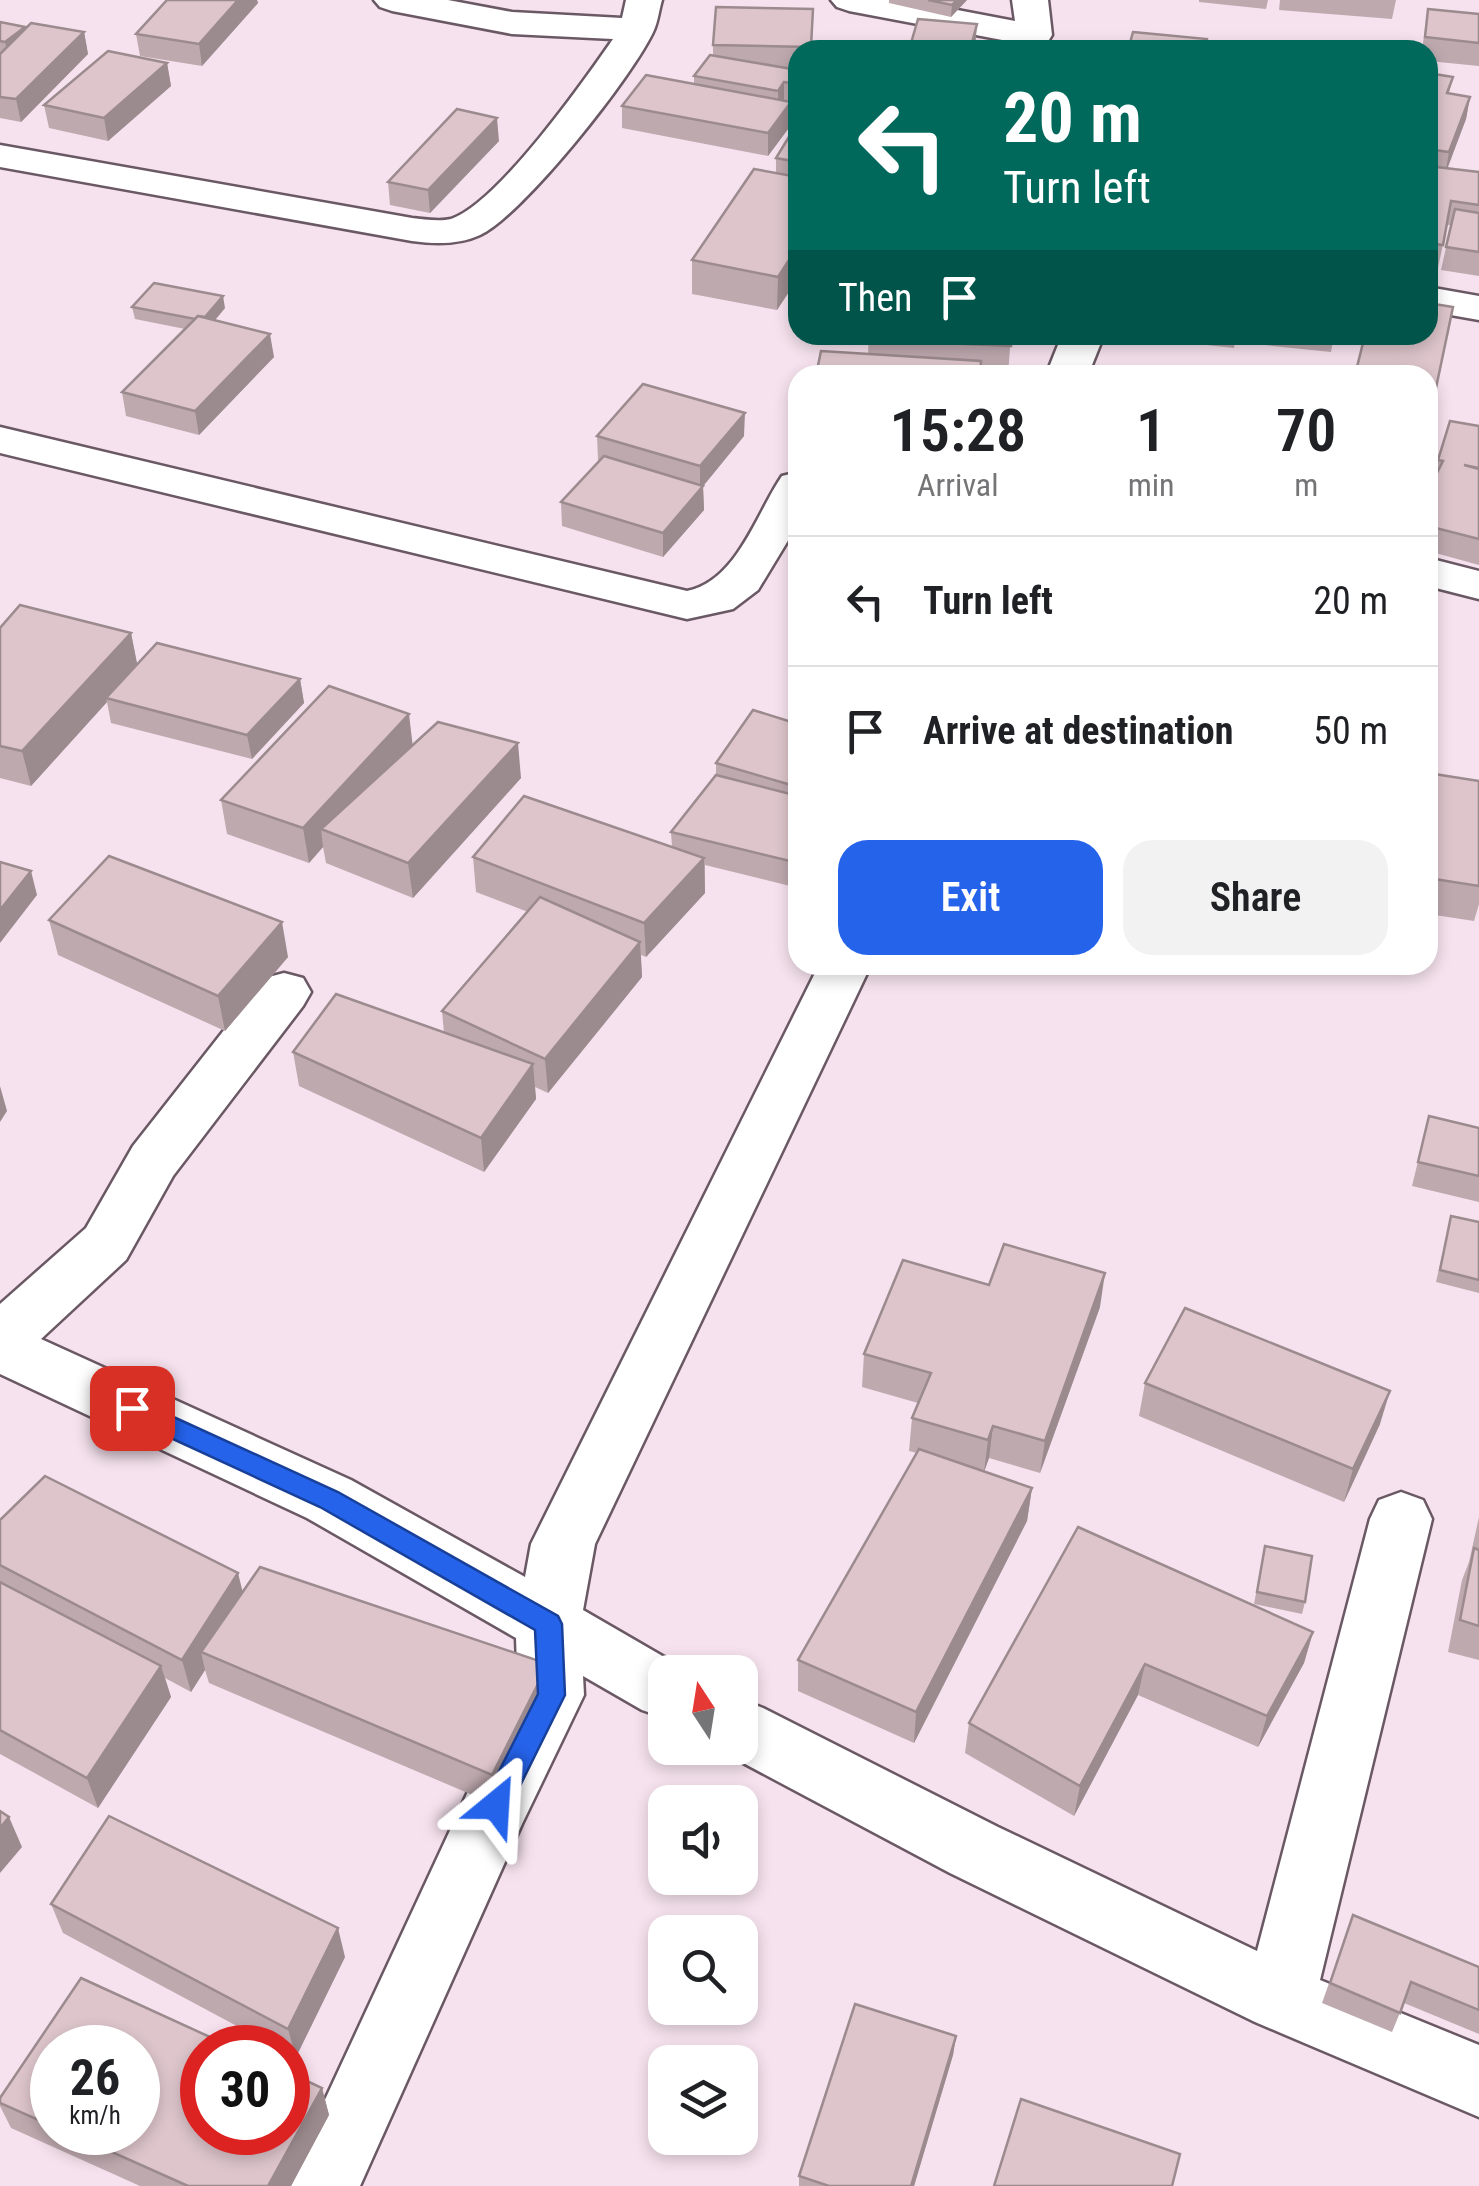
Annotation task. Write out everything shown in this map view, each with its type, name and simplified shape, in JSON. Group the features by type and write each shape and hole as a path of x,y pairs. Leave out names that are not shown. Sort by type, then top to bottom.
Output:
{"street":[{"path":"392,0 512,23 640,14"},
{"path":"849,0 1036,28"},
{"path":"0,156 380,224 434,232 461,229 488,216 529,170 615,64 640,14"},
{"path":"1438,301 1479,308"},
{"path":"0,440 688,605 717,599 742,580 788,502"},
{"path":"1438,575 1479,586"},
{"path":"322,2186 496,1805 551,1695 548,1624 563,1544 841,975"},
{"path":"284,992 153,1161 106,1244 0,1344 329,1500 648,1679"},
{"path":"1280,1998 1401,1519"},
{"path":"758,1738 974,1850 1280,1998 1479,2081"}],"building":[{"path":"167,0 238,0 199,44 136,34"},
{"path":"928,0 957,0 952,5"},
{"path":"716,7 813,9 811,40 788,40 788,47 713,45"},
{"path":"1428,9 1479,14 1479,43 1425,37"},
{"path":"918,19 977,24 973,40 912,40"},
{"path":"0,22 25,27 5,42 0,41"},
{"path":"31,23 84,32 16,99 0,97 0,54"},
{"path":"1133,32 1207,39 1207,40 1131,40"},
{"path":"108,51 167,63 104,118 44,105"},
{"path":"710,55 788,68 788,83 784,82 778,91 694,76"},
{"path":"646,75 788,101 768,133 622,106"},
{"path":"1438,75 1453,77 1447,93 1470,97 1449,152 1438,150"},
{"path":"457,109 497,118 428,190 388,182"},
{"path":"788,138 788,160 776,158"},
{"path":"1438,167 1479,172 1479,205 1451,201 1443,245 1438,244"},
{"path":"754,169 788,175 788,262 778,277 692,260"},
{"path":"1455,209 1479,213 1479,252 1446,247"},
{"path":"154,283 223,296 205,317 195,319 132,307"},
{"path":"1438,305 1453,307 1438,378 1438,365 1358,365 1362,345 1438,345"},
{"path":"198,316 270,334 195,411 122,392"},
{"path":"821,351 981,361 981,365 818,365"},
{"path":"643,384 745,413 700,466 597,436"},
{"path":"1450,421 1479,426 1479,468 1464,465 1479,469 1479,539 1438,529 1438,471 1443,461 1438,460"},
{"path":"604,456 703,486 663,533 561,502"},
{"path":"20,605 131,633 22,751 0,746 0,628"},
{"path":"157,643 300,679 247,735 106,698"},
{"path":"329,686 409,714 303,828 221,800"},
{"path":"753,710 788,721 788,784 716,763"},
{"path":"438,722 518,743 408,863 321,829"},
{"path":"716,775 788,793 788,861 671,832"},
{"path":"1438,775 1479,781 1479,886 1438,880"},
{"path":"524,796 704,858 644,923 473,857"},
{"path":"109,856 282,922 218,996 49,920"},
{"path":"0,862 31,871 0,910"},
{"path":"540,897 640,942 545,1059 442,1011"},
{"path":"336,994 533,1064 481,1138 293,1052"},
{"path":"1429,1116 1479,1128 1479,1176 1418,1162"},
{"path":"1451,1216 1479,1222 1479,1280 1440,1270"},
{"path":"1004,1244 1105,1273 1045,1441 993,1426 988,1440 912,1418 931,1373 864,1354 903,1260 989,1285"},
{"path":"1185,1308 1390,1391 1353,1469 1145,1383"},
{"path":"919,1449 1032,1488 916,1712 798,1660"},
{"path":"45,1476 238,1573 182,1660 0,1565 0,1520"},
{"path":"1078,1527 1313,1632 1267,1716 1145,1664 1080,1786 969,1723"},
{"path":"1265,1546 1312,1556 1305,1602 1257,1592"},
{"path":"1474,1548 1479,1550 1479,1626 1460,1620"},
{"path":"260,1567 548,1664 492,1775 201,1652"},
{"path":"0,1582 161,1666 87,1778 0,1730"},
{"path":"0,1811 9,1817 0,1828"},
{"path":"109,1816 338,1928 290,2025 280,2025 51,1904"},
{"path":"1353,1915 1479,1967 1479,2010 1411,1982 1400,2013 1330,1983"},
{"path":"81,1978 184,2025 180,2025 180,2155 285,2155 268,2186 188,2186 119,2155 160,2155 160,2025 49,2025"},
{"path":"855,2004 956,2036 911,2186 829,2186 799,2176"},
{"path":"30,2054 30,2116 0,2103"},
{"path":"310,2082 322,2088 310,2110"},
{"path":"1021,2099 1180,2154 1172,2186 994,2186"}],"route":[{"path":"132,1408 329,1500 548,1624 551,1695 496,1805"}]}
